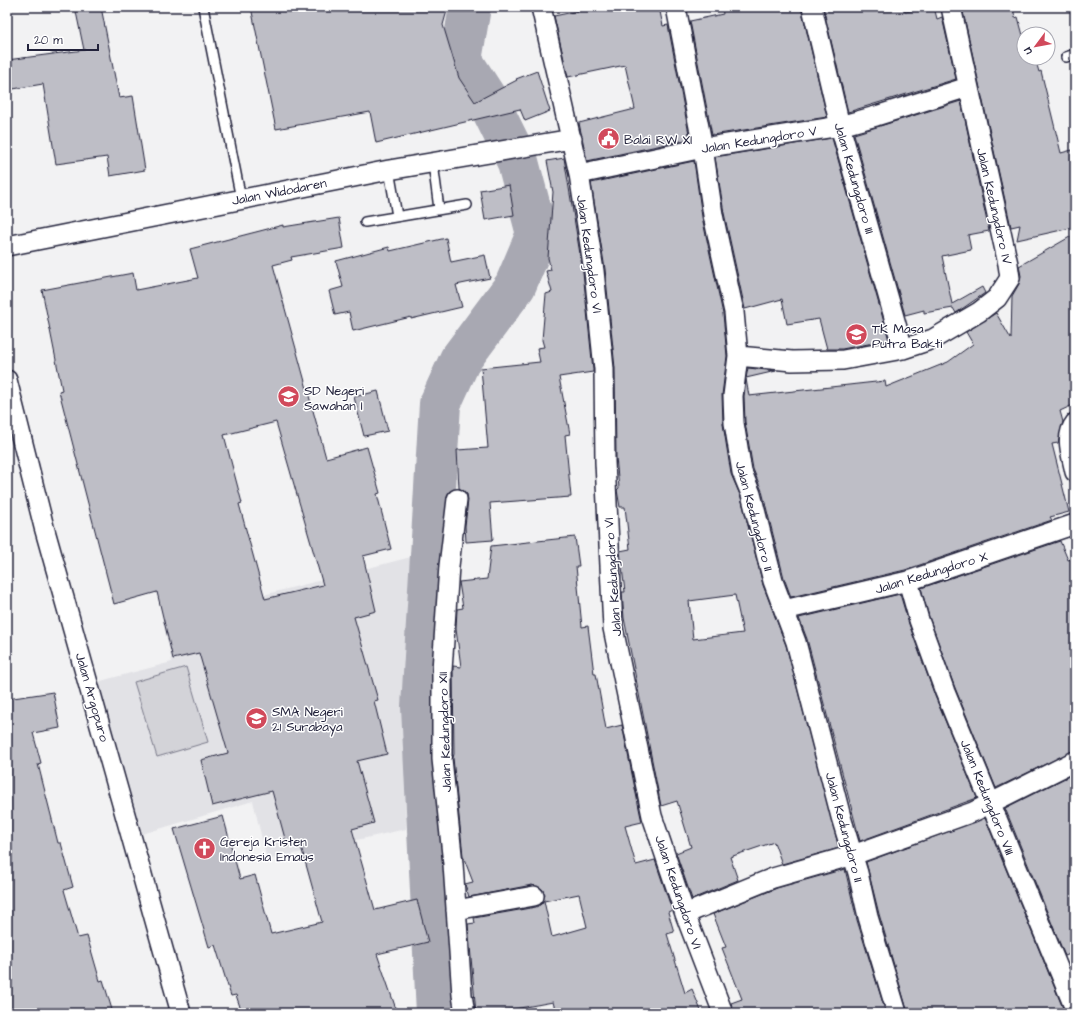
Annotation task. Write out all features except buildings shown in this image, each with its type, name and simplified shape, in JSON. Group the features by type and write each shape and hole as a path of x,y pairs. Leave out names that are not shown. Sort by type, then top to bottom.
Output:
{"street":[{"path":"541,7 572,139 578,174"},
{"name":"Jalan Kedungdoro II","path":"676,7 703,148 713,214 734,312 738,356 733,396 737,443 742,472 751,494 773,581 798,649 841,817 853,855 868,917 896,1013"},
{"name":"Jalan Kedungdoro III","path":"812,7 840,126 903,349"},
{"name":"Jalan Kedungdoro IV","path":"738,356 792,361 843,360 903,349 932,339 979,312 997,298 1010,278 951,7"},
{"name":"Jalan Kedungdoro V","path":"578,174 703,148 840,126 968,87"},
{"name":"Jalan Widodaren","path":"7,246 389,170 572,139"},
{"name":"Jalan Kedungdoro VI","path":"578,174 594,271 604,369 605,462 613,628 652,816 686,914 723,1013"},
{"name":"Jalan Argopuro","path":"7,380 44,528 181,1013"},
{"path":"1072,426 1068,436 1075,472"},
{"name":"Jalan Kedungdoro XII","path":"457,499 449,566 442,670 442,759 462,995 465,1013"},
{"name":"Jalan Kedungdoro X","path":"784,610 908,581 1075,524"},
{"name":"Jalan Kedungdoro VIII","path":"908,581 919,620 945,692 992,803 1075,1009"},
{"path":"686,914 773,878 853,855 926,830 992,803 1075,761"},
{"path":"456,910 534,896"}],"lane":[{"path":"203,7 241,199"},
{"path":"1066,57 1075,54"},
{"path":"433,163 439,209"},
{"path":"389,170 397,216"},
{"path":"365,222 467,205"}],"shaded area":[{"name":"SMA Negeri 21 Surabaya","path":"415,556 405,754 406,829 267,860 253,801 142,834 93,683 172,662 163,621"},
{"path":"186,667 208,742 157,757 134,682"}],"waterway":[{"path":"437,1013 422,707 440,404 460,360 515,286 537,234 518,162 490,105 461,60 470,7"}],"place":[{"name":"Balai RW XI","path":"608,139"},
{"name":"TK Masa Putra Bakti","path":"856,335"},
{"name":"SD Negeri Sawahan I","path":"289,397"},
{"name":"SMA Negeri 21 Surabaya","path":"256,718"},
{"name":"Gereja Kristen Indonesia Emaus","path":"205,848"}]}
